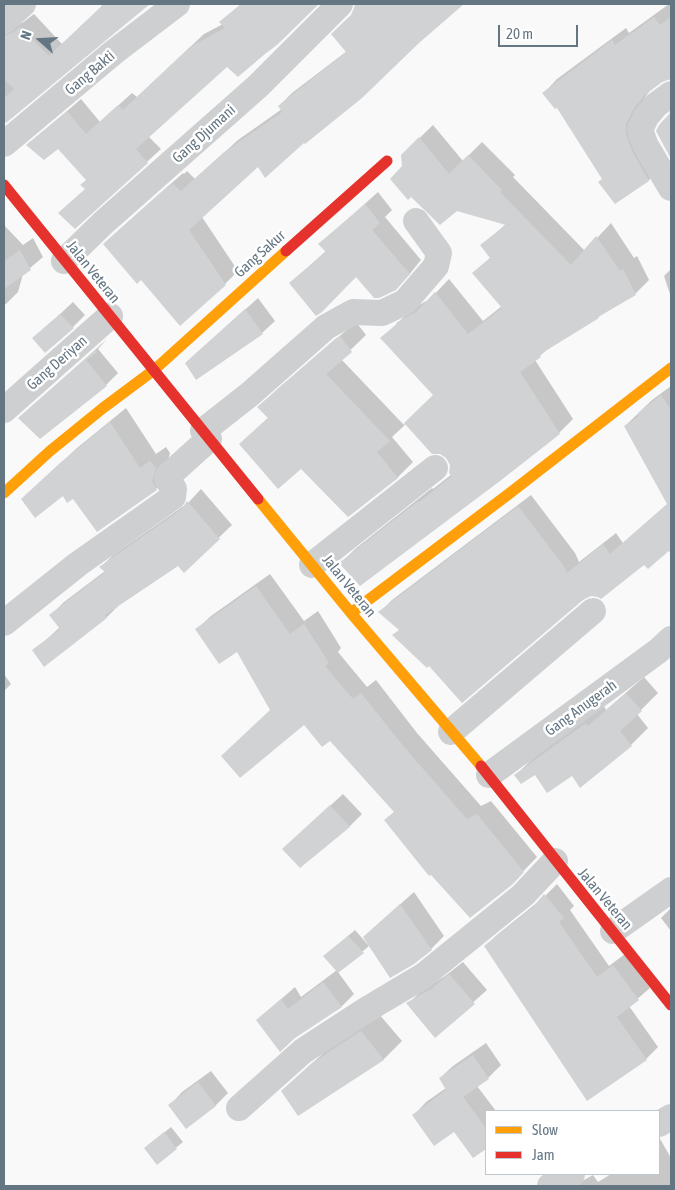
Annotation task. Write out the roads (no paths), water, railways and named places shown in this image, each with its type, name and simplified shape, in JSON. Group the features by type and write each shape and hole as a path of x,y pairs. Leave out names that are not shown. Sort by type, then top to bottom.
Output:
{"street":[{"path":"4,21 23,4"},
{"name":"Gang Bakti","path":"4,144 114,52 177,4"},
{"name":"Gang Djumani","path":"64,261 103,223 258,86 340,4"},
{"path":"671,94 656,105 646,117 640,130 646,146 671,188"},
{"name":"Gang Sakur","path":"4,493 96,414 154,370 387,161"},
{"name":"Jalan Veteran","path":"4,185 350,613 489,774 555,861 671,1005"},
{"path":"4,623 78,564 173,497 174,489 167,479 168,476 206,435 326,327 353,312 382,313 405,302 436,266 439,253 416,221"},
{"name":"Gang Deriyan","path":"4,410 110,316"},
{"path":"350,613 510,494 584,434 671,368"},
{"path":"312,565 435,468"},
{"path":"451,732 592,611"},
{"name":"Gang Anugerah","path":"489,774 658,651 671,639"},
{"path":"239,1108 303,1051 423,976 523,895 555,861"},
{"path":"613,931 671,890"},
{"path":"660,1123 671,1117"},
{"path":"550,1186 570,1175"}]}
